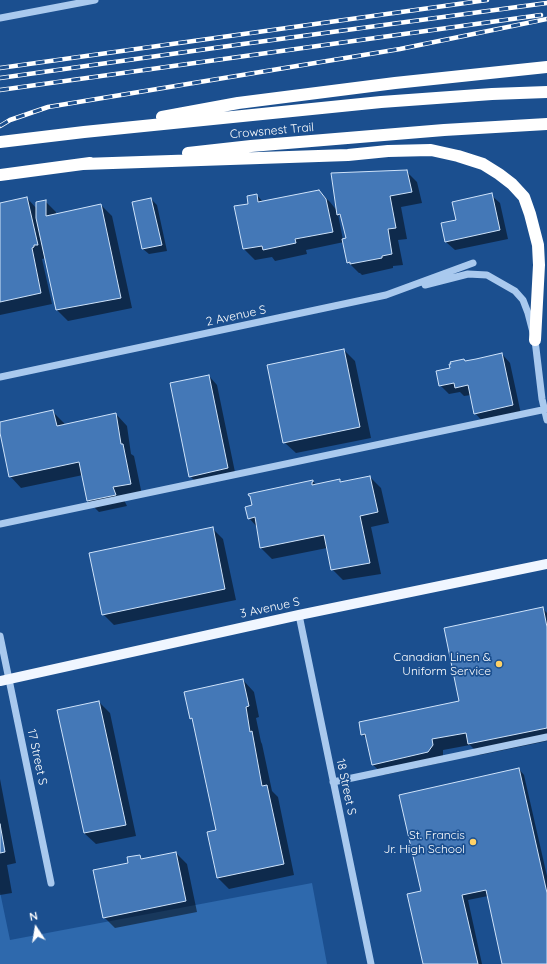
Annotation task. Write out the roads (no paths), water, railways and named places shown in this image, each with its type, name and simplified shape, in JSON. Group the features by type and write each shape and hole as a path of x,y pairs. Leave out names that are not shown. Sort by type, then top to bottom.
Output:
{"highway":[{"path":"84,132 238,103 395,83 547,67"},
{"path":"492,94 547,88"},
{"name":"Crowsnest Trail","path":"0,142 381,102 492,94 547,92"},
{"name":"Crowsnest Trail","path":"0,175 83,164 251,146 413,132 547,124"},
{"path":"83,164 348,155 388,151 431,150 458,156 483,164 512,184 524,198 530,214 538,245 539,265 535,340"}],"main road":[{"name":"3 Avenue S","path":"5,680 298,615 547,564"}],"street":[{"path":"0,17 95,0"},
{"name":"2 Avenue S","path":"0,377 386,295 473,263"},
{"path":"386,295 468,274 487,275 515,291 523,300 535,340 542,399 546,410 547,420"},
{"path":"0,524 546,410"},
{"name":"18 Street S","path":"298,615 371,964"},
{"name":"17 Street S","path":"0,636 5,680 51,883"},
{"path":"333,782 547,737"}],"railway":[{"path":"0,68 487,0"},
{"path":"0,78 547,3"},
{"path":"0,90 541,15"},
{"path":"0,126 10,120 48,107 400,49 547,19"}],"place":[{"name":"Canadian Linen & Uniform Service","path":"499,664"},
{"name":"St. Francis Jr. High School","path":"473,842"}]}
